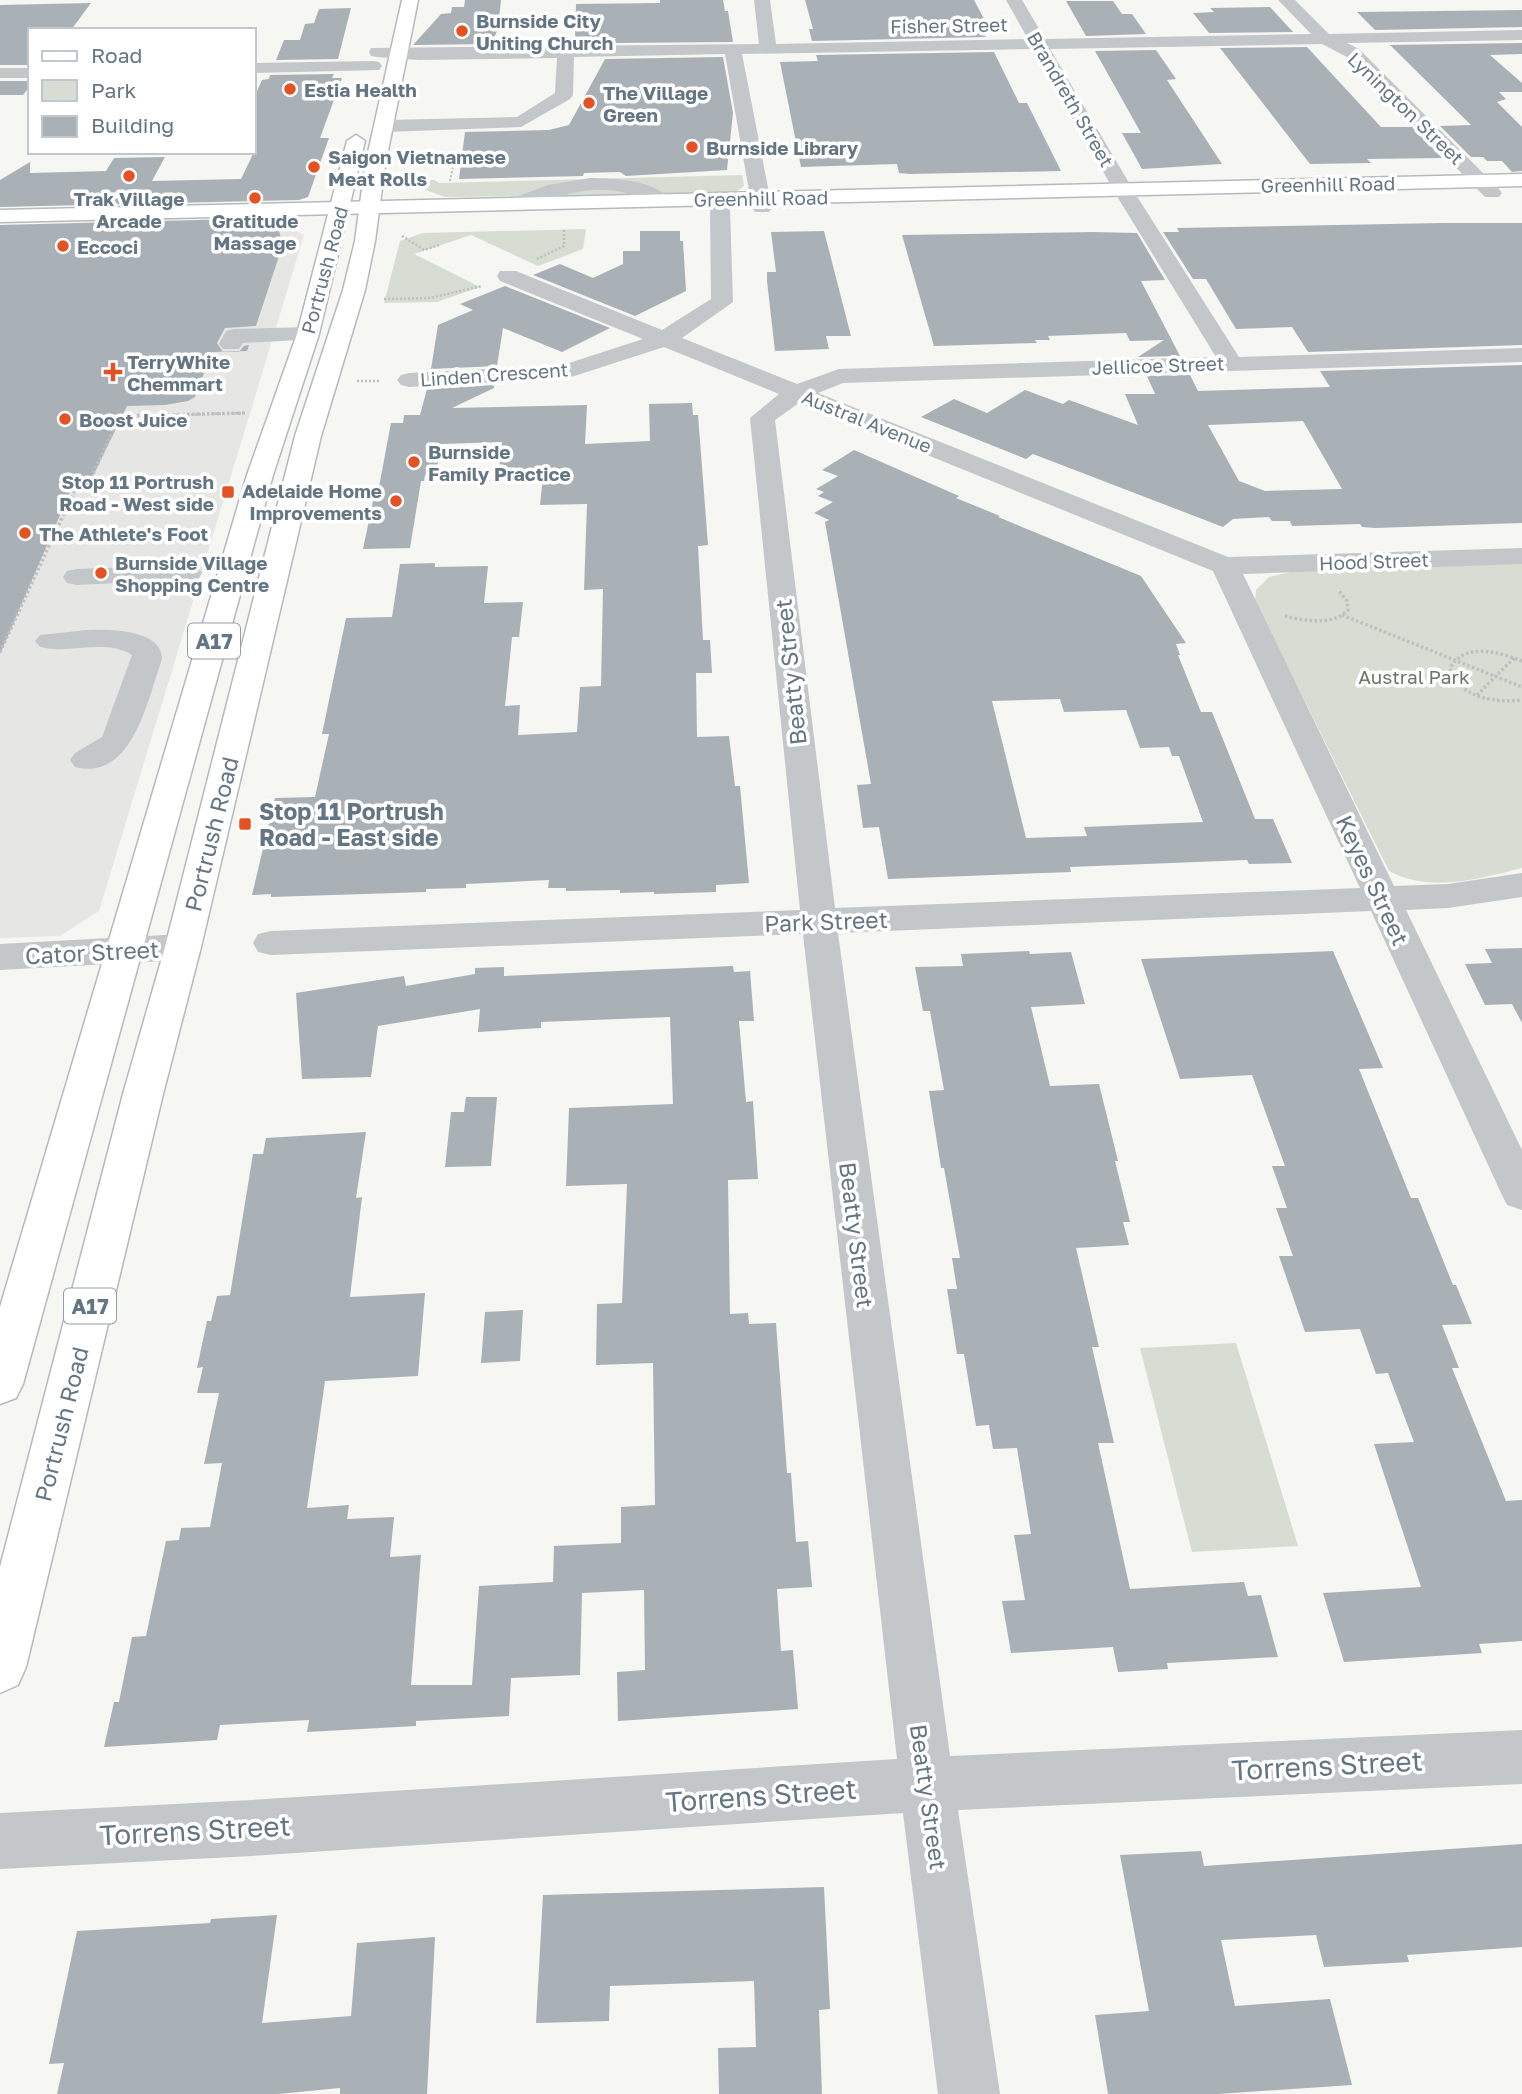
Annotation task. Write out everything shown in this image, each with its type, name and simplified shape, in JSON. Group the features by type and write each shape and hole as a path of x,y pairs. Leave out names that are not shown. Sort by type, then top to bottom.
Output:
{"main road":[{"name":"Portrush Road","path":"0,1667 143,1094 183,947 308,436 354,289 369,212 374,166 385,126 410,0"},
{"path":"374,66 382,34"},
{"name":"Portrush Road","path":"0,1384 260,475 308,334 340,213 361,119"},
{"name":"Greenhill Road","path":"1485,187 1522,180"},
{"name":"Greenhill Road","path":"369,212 520,202 660,200 761,203 1485,187 1522,192"},
{"name":"Greenhill Road","path":"0,227 369,212 720,209 761,203"},
{"name":"Greenhill Road","path":"0,216 340,213"}],"street":[{"path":"762,0 768,49"},
{"name":"Brandreth Street","path":"1014,0 1125,193 1231,363"},
{"name":"Lynington Street","path":"1286,0 1324,38 1353,53 1485,187"},
{"name":"Fisher Street","path":"256,68 374,66 397,55 1522,35"},
{"path":"733,50 761,203"},
{"path":"385,126 521,122 564,95 566,53"},
{"path":"0,73 28,73"},
{"name":"Linden Crescent","path":"409,380 565,372 663,340 722,302 720,209"},
{"name":"Austral Avenue","path":"508,276 797,393 1231,579"},
{"path":"231,344 233,336 308,334"},
{"name":"Jellicoe Street","path":"797,393 839,376 1522,355"},
{"name":"Beatty Street","path":"797,393 762,418 817,922 927,1784 970,2094"},
{"name":"Hood Street","path":"1231,579 1279,565 1522,556"},
{"path":"77,578 188,573"},
{"name":"Keyes Street","path":"1231,579 1522,1193"},
{"path":"50,641 113,639 129,635 147,651 147,659 120,737 111,748 86,760"},
{"name":"Park Street","path":"271,943 1448,896 1522,885"},
{"name":"Cator Street","path":"0,957 183,947"},
{"name":"Torrens Street","path":"0,1841 252,1828 927,1784 1522,1756"}],"path":[{"path":"453,171 454,162"},
{"path":"535,260 564,246 564,228"},
{"path":"402,236 424,250 439,245"},
{"path":"381,299 430,298 483,286"},
{"path":"325,382 409,380"},
{"path":"0,652 74,492 87,486 120,416 246,413"},
{"path":"1231,579 1295,619 1323,622 1342,615 1346,610 1346,601 1339,590 1279,565"},
{"path":"35,578 44,578"},
{"path":"1342,615 1522,687"},
{"path":"1522,662 1484,652 1464,654 1455,660 1450,668 1454,680 1477,695 1497,701 1522,700"},
{"path":"1477,695 1514,658"}],"shaded area":[{"name":"Burnside Village Shopping Centre","path":"290,228 304,235 99,911 60,936 0,938 0,235"}],"green space":[{"path":"742,175 744,186 733,194 445,197 410,184 411,181 434,180 439,183"},
{"path":"586,229 583,249 538,266 471,235 414,254 480,287 437,302 384,303 400,241 423,233"},
{"name":"Austral Park","path":"1522,563 1522,868 1455,882 1438,883 1405,878 1389,871 1255,601 1256,590 1269,577 1295,571"},
{"path":"1236,1343 1298,1546 1192,1552 1140,1348"}],"building":[{"name":"Burnside City Uniting Church","path":"465,0 501,0 498,29 491,44 413,45 441,14 451,13 452,7 464,7"},
{"path":"660,0 723,0 725,11 728,11 733,42 613,43 616,38 575,38 576,4 660,3"},
{"path":"805,0 974,0 992,34 984,34 986,37 812,41 809,29 813,29"},
{"path":"1066,1 1113,1 1122,14 1132,14 1146,34 1086,36"},
{"path":"91,3 72,28 28,28 28,65 0,65 0,5"},
{"path":"1270,7 1293,32 1209,33 1193,13 1214,12 1210,8"},
{"path":"351,8 338,59 276,60 284,40 300,40 305,24 314,23 319,9"},
{"path":"1522,10 1522,27 1375,30 1357,12"},
{"path":"1522,43 1522,54 1490,55 1522,83 1522,92 1499,92 1506,99 1497,102 1522,127 1522,171 1512,172 1502,161 1471,157 1440,126 1471,125 1390,45"},
{"path":"1307,47 1381,127 1412,127 1442,158 1367,159 1371,163 1310,164 1220,48"},
{"path":"1156,50 1176,79 1167,80 1222,164 1142,169 1122,133 1141,133 1095,51"},
{"path":"994,52 1019,103 1027,103 1061,171 910,174 899,173 897,164 801,167 780,62 818,61 816,55"},
{"path":"723,57 733,113 727,170 626,176 620,172 584,173 583,176 459,179 465,132 549,130 569,125 605,59"},
{"path":"334,74 332,78 342,78 320,138 329,138 308,197 299,200 0,207 0,180 30,162 30,173 106,171 114,158 165,157 152,181 241,179 253,154 256,154 256,94 262,80 269,79 270,75"},
{"path":"0,81 28,81 28,89 23,95 0,95"},
{"path":"275,218 283,244 256,326 225,328 217,343 223,352 212,352 195,397 188,401 165,405 127,406 89,484 70,492 0,654 0,225"},
{"path":"1522,223 1522,345 1308,352 1292,327 1236,329 1206,279 1193,279 1163,232 1179,232 1177,228"},
{"path":"640,231 680,231 686,291 635,316 533,275 560,264 593,278 623,264 623,251 640,251"},
{"path":"824,231 851,336 826,336 829,349 775,351 767,281 767,272 776,272 771,232"},
{"path":"1137,233 1165,280 1141,281 1180,356 1138,357 1164,340 1130,341 1126,333 1048,336 1050,340 1035,340 1037,343 934,346 902,235"},
{"path":"505,286 610,328 562,352 503,328 497,366 431,369 438,325 473,310 460,304"},
{"path":"249,345 247,351 240,351 244,346"},
{"path":"1522,365 1522,523 1375,528 1362,527 1360,524 1292,526 1290,521 1272,521 1269,517 1233,519 1223,527 1033,454 1026,459 921,417 954,399 987,413 1025,390 1063,404 1069,400 1138,425 1125,394 1155,394 1147,376 1190,375 1198,391 1330,387 1320,371","holes":["1303,421 1342,489 1265,491 1239,481 1208,425"]},
{"path":"494,385 494,388 452,408 587,405 585,444 650,441 649,404 692,403 693,415 698,415 708,545 698,546 703,640 710,640 712,673 696,673 697,737 729,736 735,786 740,786 749,883 716,885 716,892 654,894 620,893 620,890 566,891 566,888 548,888 549,880 466,884 466,888 426,889 426,892 271,897 271,894 252,895 275,798 315,797 329,734 322,734 346,618 392,617 400,564 435,563 435,567 488,566 484,603 523,602 519,637 512,637 505,706 520,705 518,735 577,732 580,687 601,686 603,589 584,590 587,504 540,505 543,477 498,478 502,442 441,444 436,475 425,475 424,481 421,481 410,548 363,549 376,487 379,487 391,423 403,423 404,415 420,415 427,389"},
{"path":"854,450 959,496 956,498 1000,516 998,517 1141,576 1186,643 1176,644 1178,655 1201,712 1212,712 1255,819 1273,819 1292,863 1249,864 1247,860 1070,867 1071,872 888,879 879,827 863,828 857,785 871,784 825,522 829,520 814,513 833,502 818,496 824,492 816,489 838,476 822,470","holes":["1060,699 1064,712 1126,710 1140,748 1169,747 1172,756 1179,756 1203,822 1084,827 1087,836 1026,838 992,701"]},
{"path":"1522,948 1522,1023 1512,1004 1485,1005 1465,964 1492,963 1485,949"},
{"path":"1029,951 1030,954 1071,952 1085,1004 1031,1007 1050,1086 1099,1084 1130,1222 1123,1222 1129,1245 1076,1248 1099,1347 1092,1347 1114,1443 1098,1443 1130,1589 1244,1582 1248,1596 1261,1595 1278,1657 1167,1663 1168,1669 1118,1672 1113,1647 1011,1653 1002,1601 1025,1600 1014,1535 1031,1534 1017,1448 993,1449 989,1425 976,1426 964,1354 957,1354 947,1289 957,1289 952,1258 960,1258 944,1168 941,1168 929,1091 944,1090 930,1011 923,1011 915,967 963,966 961,954"},
{"path":"1333,951 1383,1068 1359,1069 1411,1198 1418,1198 1453,1285 1456,1285 1472,1324 1442,1325 1459,1368 1452,1368 1506,1501 1522,1500 1522,1641 1479,1644 1482,1653 1344,1662 1323,1593 1421,1587 1374,1444 1414,1442 1388,1373 1376,1374 1360,1329 1305,1332 1279,1256 1293,1256 1276,1208 1287,1208 1272,1166 1285,1166 1252,1075 1180,1079 1141,959"},
{"path":"733,966 734,972 750,971 754,1021 739,1021 746,1102 753,1101 758,1179 728,1180 730,1314 748,1313 749,1324 776,1323 787,1473 791,1473 796,1542 808,1541 812,1587 777,1589 781,1651 793,1650 798,1709 618,1721 617,1672 645,1670 644,1590 582,1593 580,1675 511,1678 509,1716 416,1721 416,1726 307,1732 309,1720 220,1725 217,1740 104,1747 114,1702 119,1702 132,1637 146,1636 166,1541 179,1540 181,1528 210,1527 222,1463 204,1464 219,1393 197,1393 203,1367 197,1368 207,1321 211,1321 217,1296 230,1295 253,1154 263,1154 266,1138 366,1132 356,1198 362,1197 350,1297 425,1293 418,1376 325,1381 307,1508 349,1505 347,1519 394,1517 390,1557 421,1555 411,1685 472,1685 479,1586 553,1582 554,1546 621,1543 621,1507 655,1505 653,1363 596,1365 597,1304 622,1303 627,1184 566,1186 569,1108 673,1104 670,1017 541,1022 541,1028 478,1032 480,1009 378,1026 371,1077 302,1079 296,993 404,976 406,986 475,974 475,968 504,967 504,976"},
{"path":"466,1097 497,1097 491,1166 445,1167 451,1112 464,1112"},
{"path":"523,1310 520,1361 481,1363 485,1312"},
{"path":"1522,1844 1522,1947 1407,1955 1409,1962 1324,1967 1316,1935 1221,1940 1235,2006 1330,1999 1352,2085 1218,2094 1108,2094 1095,2015 1149,2011 1120,1855 1201,1851 1204,1866"},
{"path":"824,1887 830,2009 819,2010 822,2094 719,2094 718,2048 756,2047 754,1981 610,1986 609,2021 536,2023 543,1895"},
{"path":"277,1915 262,2023 351,2016 357,1943 435,1937 427,2094 340,2094 340,2088 278,2094 57,2094 64,2063 49,2064 77,1931 210,1923 211,1919"}],"place":[{"name":"Burnside City Uniting Church","path":"462,31"},
{"name":"Estia Health","path":"290,89"},
{"name":"The Village Green","path":"589,103"},
{"name":"Burnside Library","path":"692,147"},
{"name":"Saigon Vietnamese Meat Rolls","path":"314,167"},
{"name":"Trak Village Arcade","path":"129,176"},
{"name":"Gratitude Massage","path":"255,198"},
{"name":"Eccoci","path":"63,246"},
{"name":"TerryWhite Chemmart","path":"113,372"},
{"name":"Boost Juice","path":"65,419"},
{"name":"Burnside Family Practice","path":"414,462"},
{"name":"Stop 11 Portrush Road - West side","path":"228,492"},
{"name":"Adelaide Home Improvements","path":"396,501"},
{"name":"The Athlete's Foot","path":"25,533"},
{"name":"Burnside Village Shopping Centre","path":"101,573"},
{"name":"Stop 11 Portrush Road - East side","path":"245,824"}]}
